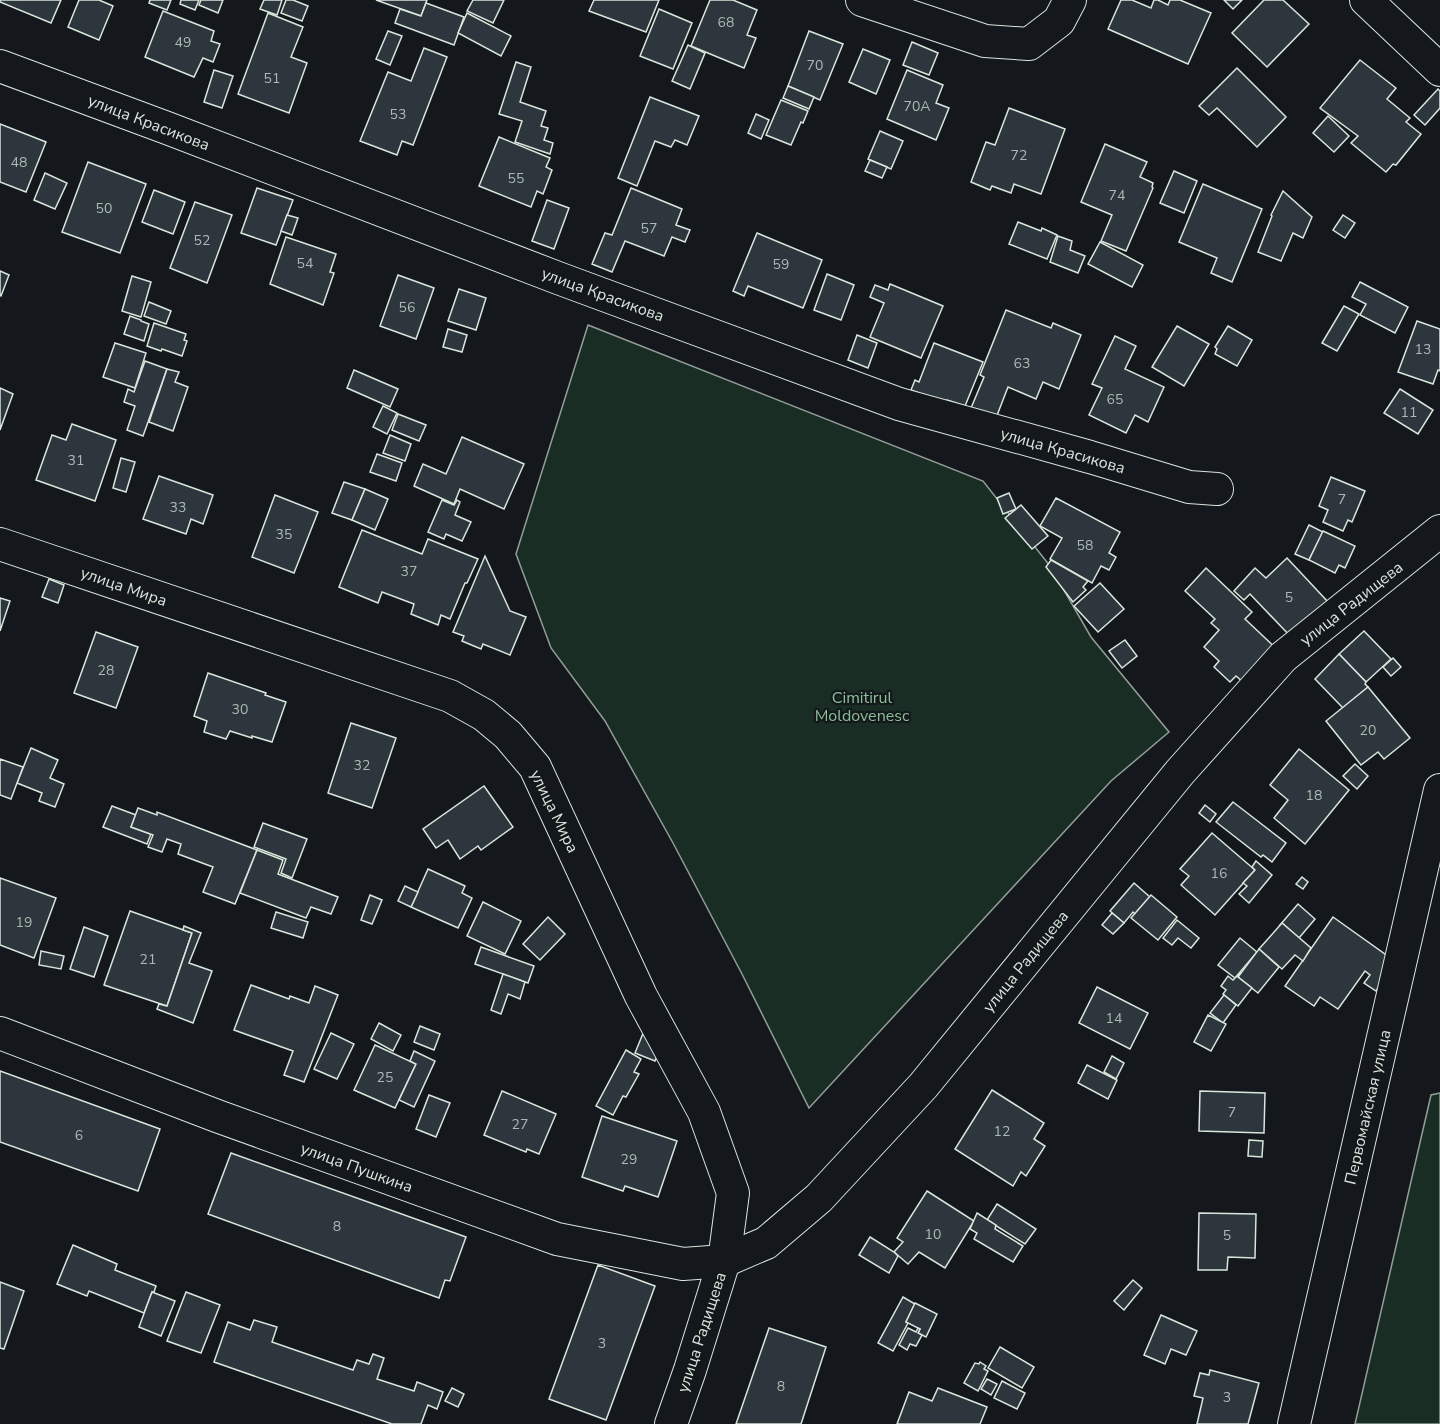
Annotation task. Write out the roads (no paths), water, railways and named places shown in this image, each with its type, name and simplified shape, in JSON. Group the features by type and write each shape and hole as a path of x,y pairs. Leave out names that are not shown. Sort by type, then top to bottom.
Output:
{"street":[{"path":"862,0 985,41 1029,44 1059,21 1070,0"},
{"path":"1366,0 1440,70"},
{"name":"улица Красикова","path":"0,66 569,282 900,404 1190,487 1217,489"},
{"name":"улица Радищева","path":"671,1424 724,1261 766,1243 819,1198 923,1086 1180,772 1283,657 1440,531"},
{"name":"улица Мира","path":"0,544 450,696 484,714 508,735 535,767 641,996 704,1112 733,1192 724,1261"},
{"name":"Первомайская улица","path":"1294,1424 1440,790"},
{"name":"улица Пушкина","path":"0,1033 217,1116 557,1239 683,1264 724,1261"}],"park label":[{"name":"Cimitirul Moldovenesc","path":"862,706"}]}
